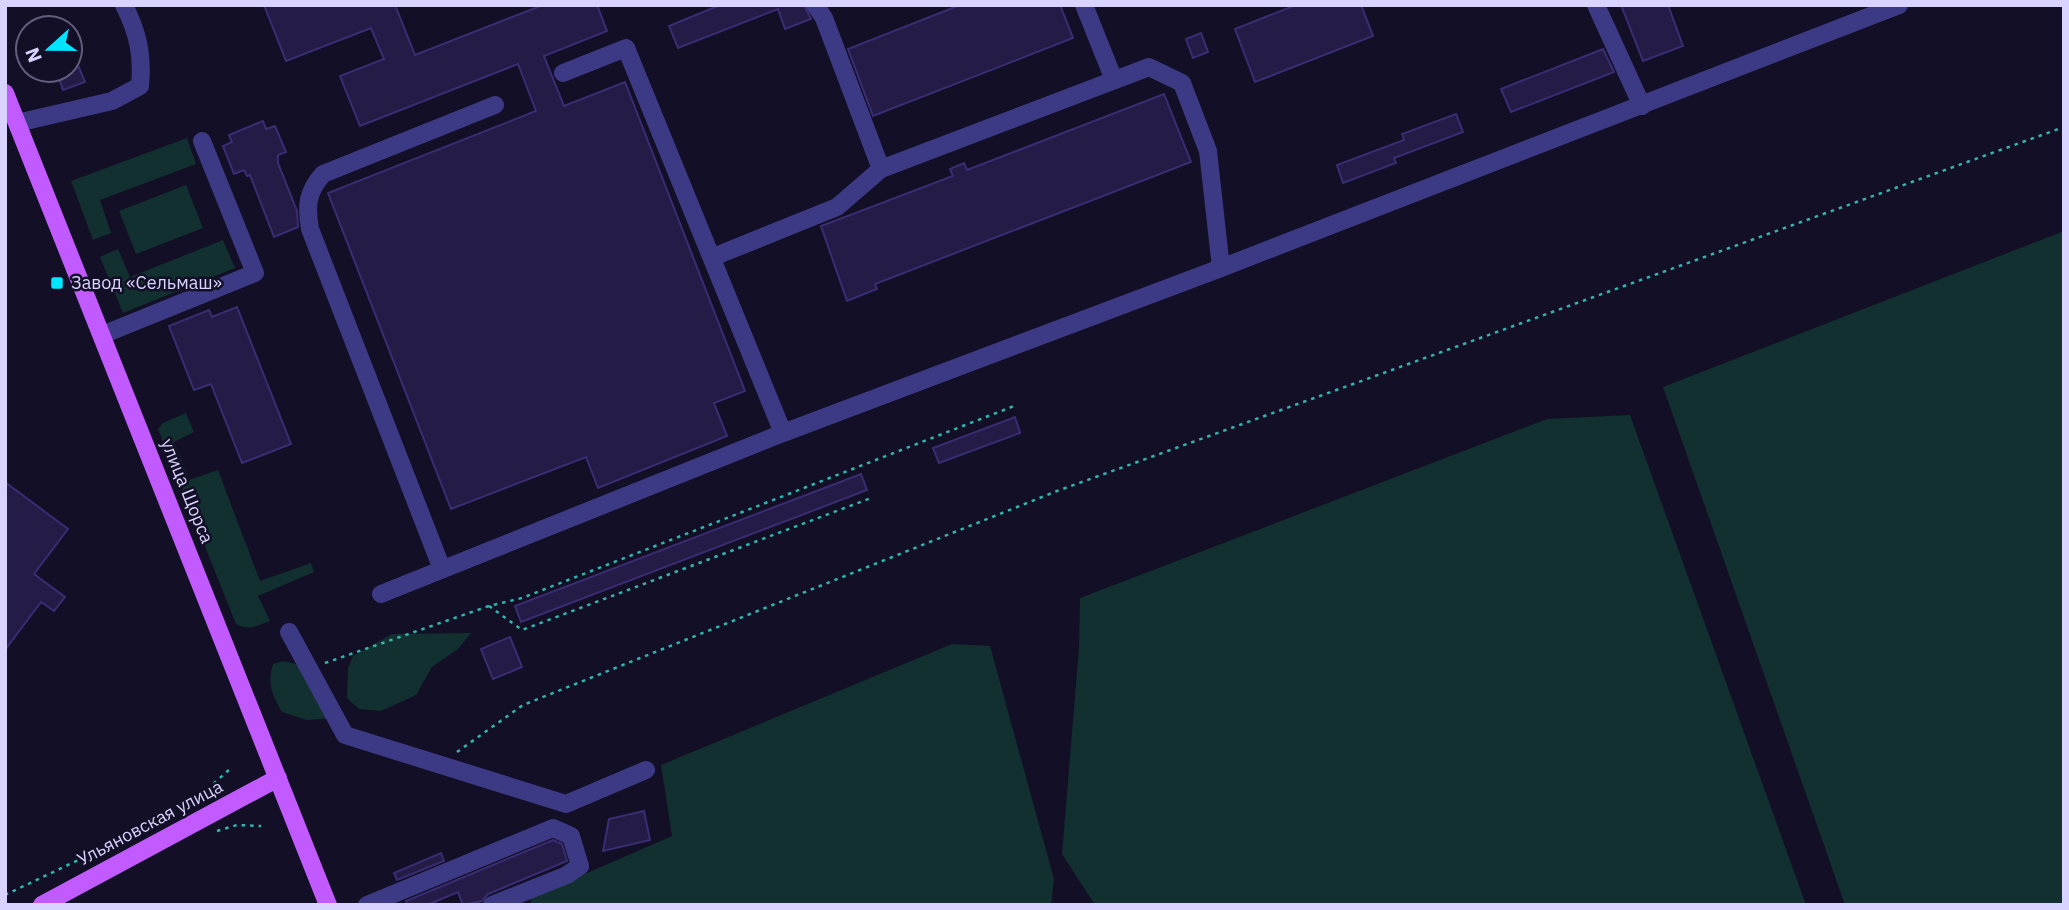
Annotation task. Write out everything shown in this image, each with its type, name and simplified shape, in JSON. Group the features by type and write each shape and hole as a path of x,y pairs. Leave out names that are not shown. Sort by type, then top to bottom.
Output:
{"main road":[{"name":"улица Щорса","path":"5,93 328,905"},
{"name":"Ульяновская улица","path":"42,905 278,778"}],"lane":[{"path":"17,122 112,101 140,86 142,59 136,30 124,5"},
{"path":"815,5 824,18 881,169"},
{"path":"1084,5 1114,80"},
{"path":"1597,5 1642,106"},
{"path":"381,594 783,433 1221,268 1899,5"},
{"path":"563,73 626,48 783,433"},
{"path":"713,257 837,208 881,169 1149,66 1182,83 1208,151 1221,268"},
{"path":"442,569 310,229 306,209 310,188 323,174 495,105"},
{"path":"102,335 255,273 202,141"},
{"path":"289,632 345,735 566,804 646,770"},
{"path":"375,904 553,828 571,836 580,866 567,876 492,905"}],"path":[{"path":"440,764 523,705 1056,491 2064,127"},
{"path":"309,669 489,606 522,598 1014,406"},
{"path":"489,606 522,630 871,498"},
{"path":"186,808 230,769"},
{"path":"5,895 155,824"},
{"path":"214,833 237,825 261,826"}],"green space":[{"path":"187,138 196,164 100,200 111,233 93,240 71,181"},
{"path":"186,185 203,228 136,254 119,211"},
{"path":"2064,231 2064,905 1845,905 1663,387"},
{"path":"223,240 235,268 123,313 100,257 118,249 130,277"},
{"path":"186,413 194,432 174,442 189,480 218,470 260,581 311,563 314,572 258,596 270,621 261,625 249,627 236,624 158,429 163,423"},
{"path":"1630,415 1806,905 1095,905 1062,854 1079,648 1080,598 1547,419"},
{"path":"471,633 458,649 432,667 416,695 381,711 359,709 347,698 348,668 353,656 392,634"},
{"path":"952,644 990,646 1054,879 1051,905 532,905 530,898 672,836 661,765"},
{"path":"283,661 296,664 335,718 307,720 282,712 273,694 270,677 273,664"}],"building":[{"path":"264,5 395,5 415,55 543,5 597,5 607,31 544,56 564,106 625,82 745,391 714,403 727,436 598,488 586,457 451,509 328,193 536,111 518,64 360,126 340,76 384,59 371,28 286,61"},
{"path":"720,5 804,5 811,19 785,29 778,9 678,48 669,26"},
{"path":"960,5 1060,5 1073,38 873,116 848,49"},
{"path":"1296,5 1361,5 1373,36 1255,82 1235,29"},
{"path":"1621,5 1668,5 1683,46 1643,61"},
{"path":"1201,33 1208,52 1193,58 1186,39"},
{"path":"1603,49 1614,72 1511,112 1501,89"},
{"path":"61,84 80,84 63,90"},
{"path":"1164,94 1191,162 875,284 877,289 847,301 821,226 953,176 950,169 964,163 967,170"},
{"path":"1456,114 1463,132 1394,158 1396,163 1343,183 1337,165 1404,140 1402,134"},
{"path":"263,121 266,129 275,126 286,152 278,155 278,163 297,211 298,227 274,237 250,175 247,176 244,170 234,174 223,146 232,142 229,135"},
{"path":"237,307 291,444 242,463 211,384 194,390 169,326 209,310 212,317"},
{"path":"1015,417 1020,433 939,463 933,448"},
{"path":"861,474 867,490 521,622 515,606"},
{"path":"5,482 68,529 34,574 65,597 54,611 41,602 5,650"},
{"path":"510,637 522,667 493,679 481,649"},
{"path":"644,811 650,840 603,851 609,819"},
{"path":"553,840 562,844 567,861 488,894 482,901 463,905 458,892 427,905 407,905 406,901"},
{"path":"441,853 444,861 397,880 394,873"}],"place":[{"name":"Завод «Сельмаш»","path":"57,283"}]}
